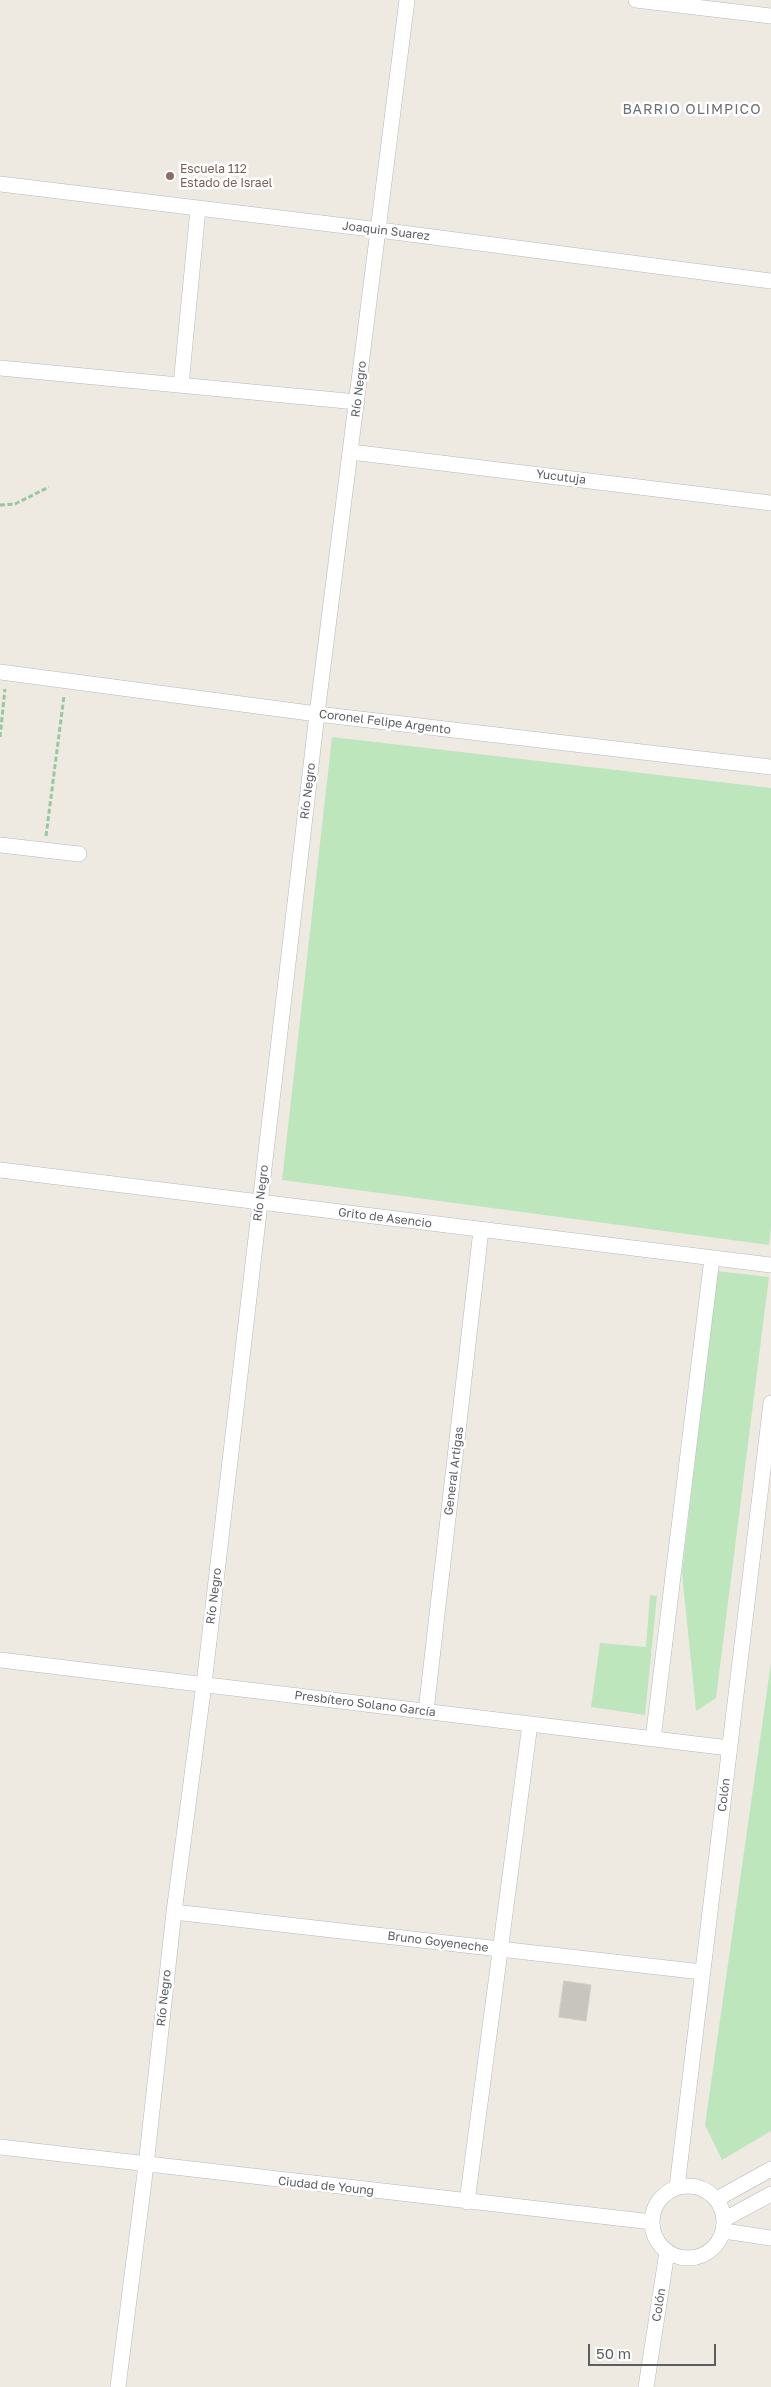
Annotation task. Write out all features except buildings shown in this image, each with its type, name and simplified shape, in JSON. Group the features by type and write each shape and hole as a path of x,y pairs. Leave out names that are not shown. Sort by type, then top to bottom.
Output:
{"street":[{"name":"Río Negro","path":"118,2387 146,2165 174,1912 204,1684 317,714 407,0"},
{"path":"636,0 771,16"},
{"name":"Joaquin Suarez","path":"0,184 379,230 771,281"},
{"path":"181,385 198,209"},
{"path":"0,368 357,402"},
{"name":"Yucutuja","path":"351,452 771,502"},
{"name":"Coronel Felipe Argento","path":"3,673 317,714 771,767"},
{"path":"0,845 79,854"},
{"name":"Grito de Asencio","path":"0,1170 771,1265"},
{"name":"General Artigas","path":"426,1711 481,1230"},
{"path":"653,1739 712,1258"},
{"name":"Colón","path":"677,2187 771,1403"},
{"name":"Presbítero Solano García","path":"0,1660 730,1748"},
{"path":"467,2202 502,1949 530,1724"},
{"name":"Bruno Goyeneche","path":"174,1912 702,1972"},
{"name":"Ciudad de Young","path":"0,2147 652,2222"},
{"path":"717,2199 771,2169"},
{"path":"688,2185 699,2187 717,2199 724,2225 719,2242 711,2251 701,2256 689,2258 678,2257 667,2252 654,2234 652,2222 658,2200 666,2192 688,2185"},
{"path":"724,2225 771,2194"},
{"path":"724,2225 771,2238"},
{"name":"Colón","path":"646,2387 667,2252"}],"path":[{"path":"0,505 15,504 49,487"},
{"path":"0,737 3,673"},
{"path":"44,850 66,681"}],"green space":[{"path":"332,737 771,788 771,1228 769,1245 282,1180"},
{"path":"717,1271 769,1277 716,1698 696,1711 682,1573"},
{"path":"650,1595 657,1596 645,1715 591,1707 600,1643 646,1647"},
{"path":"771,1663 771,2131 722,2160 705,2125"}],"place":[{"name":"Escuela 112 Estado de Israel","path":"170,176"}],"district":[{"name":"BARRIO OLIMPICO","path":"692,110"}]}
